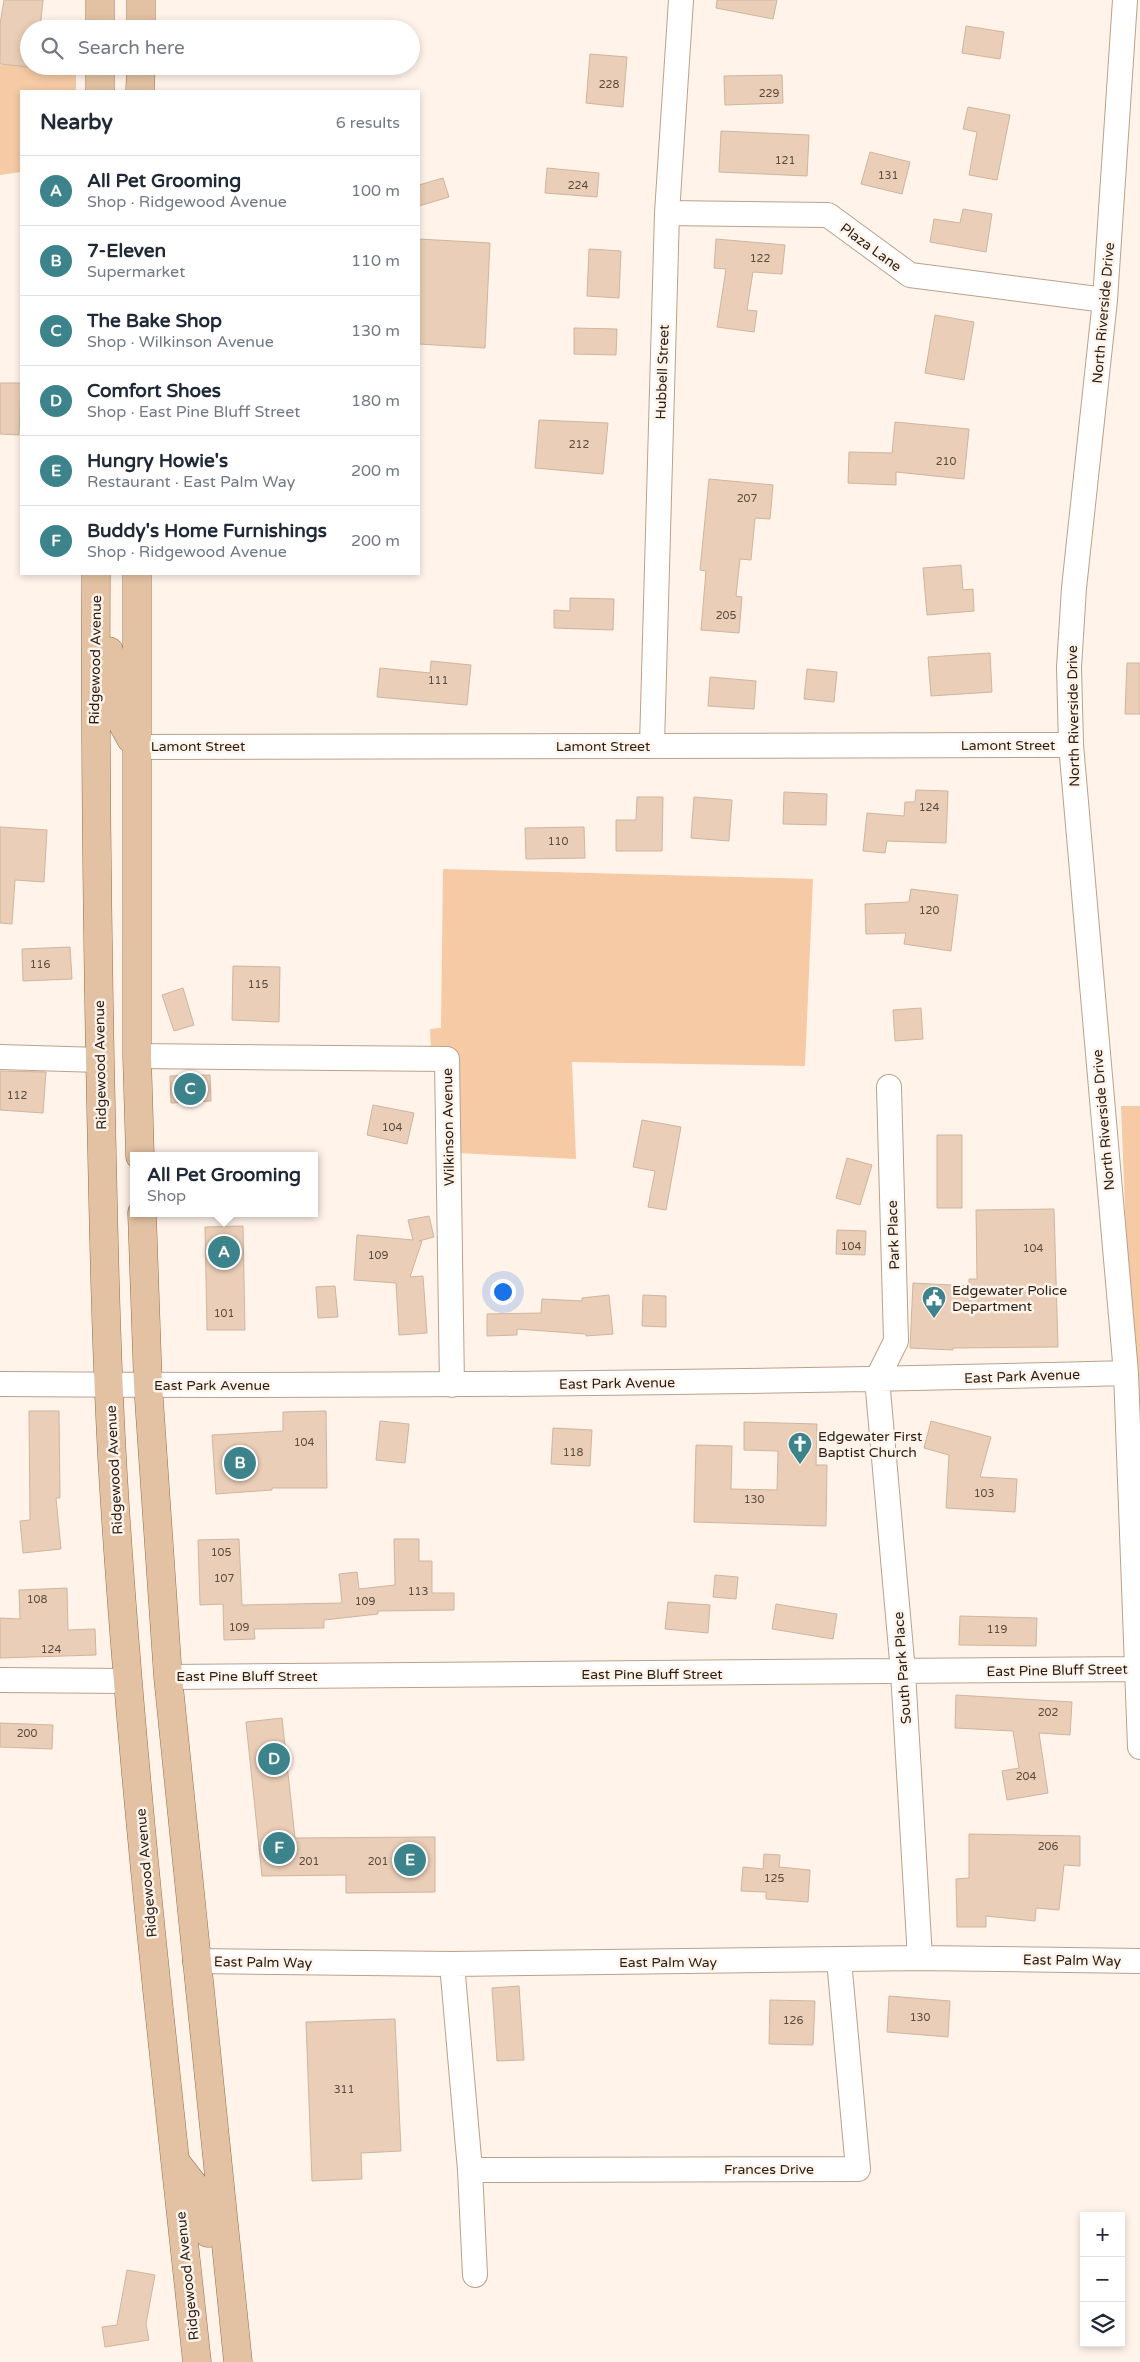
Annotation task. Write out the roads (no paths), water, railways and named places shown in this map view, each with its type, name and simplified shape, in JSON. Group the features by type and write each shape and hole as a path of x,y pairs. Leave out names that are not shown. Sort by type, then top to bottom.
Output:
{"main road":[{"path":"100,0 100,20"},
{"path":"141,0 141,20"},
{"path":"100,75 100,90"},
{"path":"140,75 140,90"},
{"name":"Ridgewood Avenue","path":"96,575 95,862 102,1214 109,1385 128,1681 153,1960 197,2362"},
{"path":"137,575 137,1056 140,1152"},
{"path":"96,607 105,628 120,719 136,747"},
{"path":"142,1217 148,1385 168,1677 195,1961 238,2361"},
{"path":"132,1713 152,1733 170,1936 195,1961"},
{"path":"175,2161 194,2184 203,2204 218,2337 222,2350 238,2361"}],"street":[{"name":"Hubbell Street","path":"652,745 667,213 681,0"},
{"name":"North Riverside Drive","path":"1125,0 1106,300 1074,588 1069,666 1071,745 1126,1373 1140,1747"},
{"name":"Plaza Lane","path":"667,213 828,215 910,275 1106,300"},
{"name":"Lamont Street","path":"136,747 1071,745"},
{"name":"Wilkinson Avenue","path":"137,1056 446,1059 452,1385"},
{"path":"0,1057 100,1060"},
{"name":"Park Place","path":"877,1379 896,1341 889,1086"},
{"name":"East Park Avenue","path":"0,1384 452,1385 877,1379 1126,1373"},
{"name":"South Park Place","path":"877,1379 903,1672 920,1958"},
{"name":"East Pine Bluff Street","path":"168,1677 1137,1669"},
{"path":"0,1680 128,1681"},
{"name":"East Palm Way","path":"195,1961 452,1964 920,1958 1140,1961"},
{"name":"Frances Drive","path":"470,2170 858,2169 839,1960"},
{"path":"452,1964 470,2170 475,2275"}],"place":[{"name":"The Bake Shop","path":"190,1089"},
{"name":"All Pet Grooming","path":"224,1252"},
{"name":"Edgewater Police Department","path":"934,1319"},
{"name":"7-Eleven","path":"240,1463"},
{"name":"Edgewater First Baptist Church","path":"800,1465"},
{"name":"Comfort Shoes","path":"274,1759"},
{"name":"Buddy's Home Furnishings","path":"279,1848"},
{"name":"Hungry Howie's","path":"410,1860"}]}
